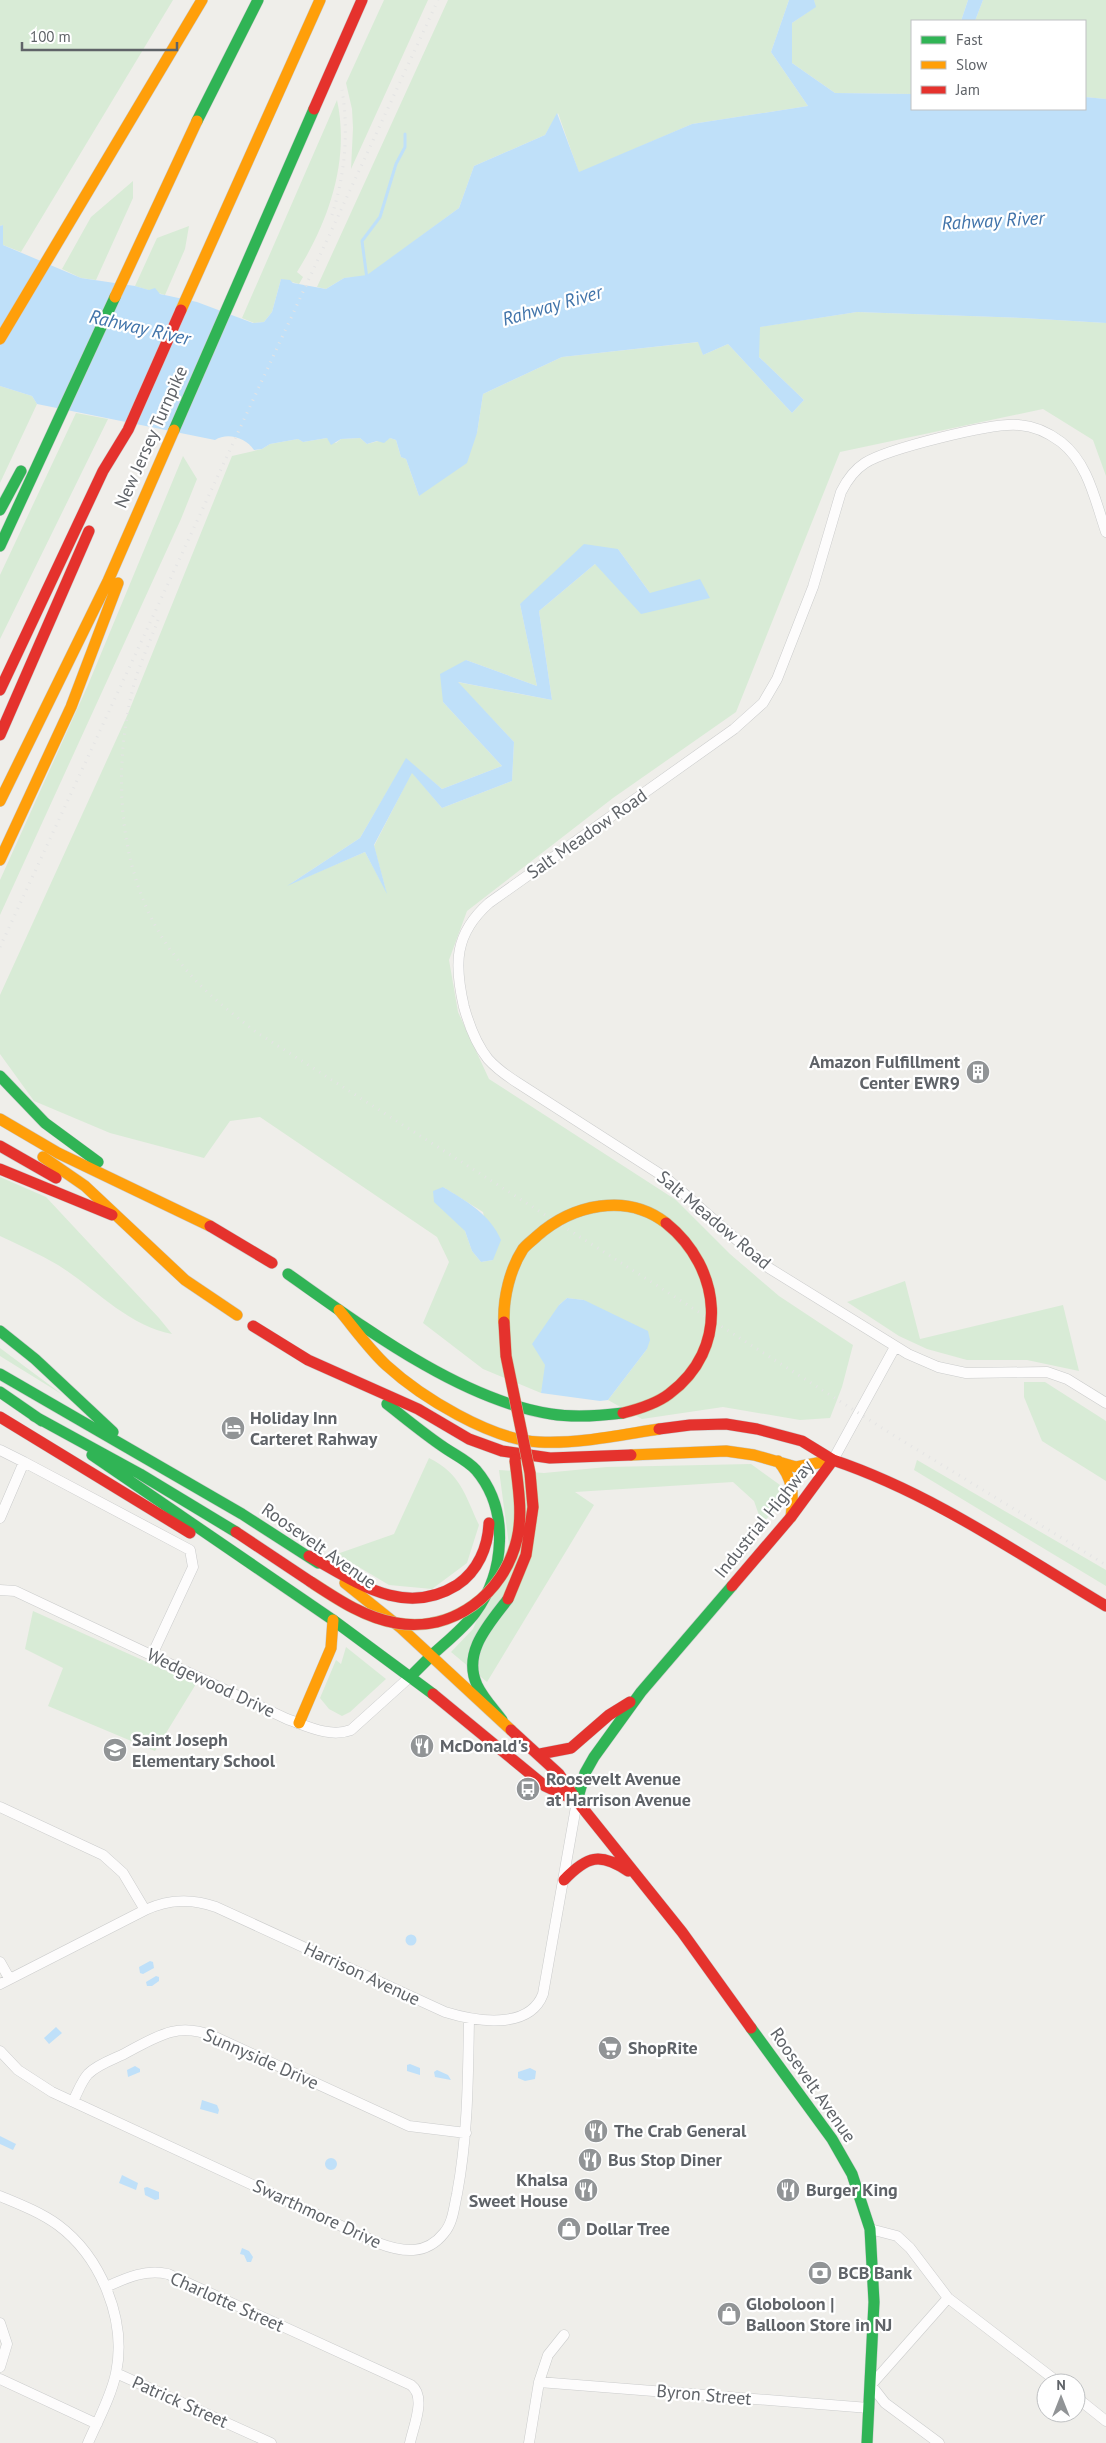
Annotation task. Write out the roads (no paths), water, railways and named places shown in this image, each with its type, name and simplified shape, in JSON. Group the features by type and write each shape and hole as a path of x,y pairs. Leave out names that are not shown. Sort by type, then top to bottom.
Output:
{"main road":[{"path":"0,339 202,0"},
{"path":"0,546 143,237 258,0"},
{"name":"New Jersey Turnpike","path":"0,690 128,430 320,0"},
{"name":"New Jersey Turnpike","path":"114,580 124,543 362,0"},
{"path":"0,327 72,218"},
{"path":"0,510 143,237"},
{"path":"0,734 96,514 108,472"},
{"path":"0,801 114,580"},
{"path":"0,860 67,716 114,580"},
{"path":"0,1076 14,1094 42,1121 66,1140"},
{"path":"13,1108 66,1140 149,1195"},
{"path":"0,1119 58,1153 149,1195 218,1230 272,1263"},
{"path":"0,1129 85,1186 185,1280 237,1315"},
{"path":"0,1146 66,1184 116,1216"},
{"path":"0,1169 44,1184 88,1208 116,1216"},
{"path":"34,1416 89,1444 182,1497 311,1582 361,1611 386,1620 409,1624 434,1623 457,1616 475,1606 492,1592 509,1564 519,1523 518,1493 506,1362 504,1324 508,1288 517,1262 533,1238 552,1222 587,1207 611,1205 649,1213 672,1226 696,1253 710,1286 712,1318 704,1350 686,1379 661,1400 623,1413 593,1416 559,1415 507,1402 460,1381 339,1310 288,1274"},
{"path":"339,1310 385,1364 396,1373 459,1416 506,1436 537,1442 571,1442 690,1425 726,1424 757,1429 802,1441 833,1460"},
{"path":"253,1326 308,1360 418,1409 469,1440 520,1455 567,1458 709,1450 754,1455 796,1467 833,1460"},
{"path":"0,1331 35,1359 133,1450"},
{"path":"502,1720 477,1685 472,1661 481,1637 508,1599 522,1572 529,1547 533,1506 520,1421 506,1362"},
{"name":"Roosevelt Avenue","path":"0,1374 242,1514 309,1556 372,1604 540,1754 559,1774 576,1801 682,1932 832,2139 858,2187 870,2229 874,2302 867,2443"},
{"path":"358,1382 448,1450 470,1464 486,1482 498,1515 500,1536 497,1559 482,1601 467,1622 411,1676"},
{"name":"Roosevelt Avenue","path":"0,1392 333,1620 411,1676 545,1786 576,1801"},
{"path":"0,1417 210,1545 245,1560"},
{"path":"309,1556 370,1589 400,1599 430,1598 450,1591 474,1569 484,1552 489,1531 489,1520 485,1500 474,1478 448,1450"},
{"name":"Industrial Highway","path":"576,1801 585,1773 594,1757 637,1697 791,1517 833,1460 872,1473 914,1492 1106,1606"},
{"path":"778,1461 793,1482 791,1517"},
{"path":"299,1723 331,1648 333,1620"},
{"path":"540,1754 559,1754 576,1747 607,1717 637,1697"},
{"path":"564,1880 577,1865 591,1858 603,1858 615,1861 643,1882"}],"street":[{"name":"Salt Meadow Road","path":"1106,532 1091,486 1079,461 1061,442 1029,426 1013,424 987,428 895,451 865,463 851,476 841,492 808,604 777,679 763,703 734,729 489,903 470,923 460,945 458,978 466,1012 478,1043 495,1066 518,1083 666,1178 769,1268 895,1347 922,1361 966,1373 1047,1372 1068,1379 1106,1403"},
{"path":"833,1460 895,1347"},
{"path":"0,1450 190,1550 193,1567 152,1655"},
{"path":"0,1518 24,1462"},
{"name":"Wedgewood Drive","path":"0,1590 15,1591 299,1723 329,1733 351,1730 411,1676"},
{"name":"Harrison Avenue","path":"4,1981 145,1910 175,1900 206,1903 445,2012 469,2019 503,2019 522,2016 533,2010 543,1994 576,1801"},
{"path":"0,1807 103,1855 123,1873 145,1910"},
{"path":"0,1962 4,1981"},
{"name":"Swarthmore Drive","path":"0,2051 27,2077 73,2101 378,2243 404,2251 416,2250 434,2242 449,2225 459,2184 466,2133 469,2019"},
{"name":"Sunnyside Drive","path":"73,2101 85,2079 99,2066 162,2034 177,2030 192,2030 213,2036 409,2126 466,2133"},
{"path":"0,2196 45,2217 65,2230 84,2251 106,2287 118,2333 116,2373 88,2443"},
{"path":"870,2229 897,2236 910,2248 948,2298 1046,2373"},
{"name":"Charlotte Street","path":"106,2287 140,2274 154,2272 168,2274 411,2385 418,2393 410,2443"},
{"path":"938,2443 884,2403 871,2385 948,2298"},
{"path":"0,2323 7,2344 0,2367"},
{"path":"529,2443 539,2382 548,2355 564,2335"},
{"name":"Patrick Street","path":"116,2373 270,2443"},
{"path":"0,2379 97,2424"},
{"name":"Byron Street","path":"539,2382 869,2408"},
{"path":"1086,2405 1106,2421"}],"water":[{"name":"Rahway River","path":"789,0 814,0 816,7 792,23 792,63 835,93 911,94 911,110 1086,110 1086,97 1106,99 1106,323 857,312 760,327 759,357 804,400 792,413 728,344 703,355 698,342 562,357 483,394 477,433 467,463 419,496 406,459 401,457 396,440 390,438 384,443 377,441 367,444 360,438 341,439 331,445 327,438 303,442 298,439 270,444 262,449 254,450 242,439 231,436 215,440 37,404 32,396 0,386 0,226 3,225 3,245 81,278 135,286 149,290 155,288 160,294 197,302 253,323 264,322 272,312 281,279 326,289 344,278 367,275 459,208 474,166 545,135 557,113 579,172 692,124 808,106 771,52"},
{"path":"968,0 983,0 975,20 961,20"},
{"path":"584,544 618,549 650,593 700,579 710,598 641,614 595,564 539,611 552,700 458,682 514,742 512,781 442,808 412,773 374,845 387,894 365,852 287,886 360,838 406,758 442,789 502,766 443,702 440,674 466,660 537,686 520,604"},
{"path":"443,1187 477,1209 491,1223 501,1240 493,1260 481,1262 472,1251 465,1231 434,1202 433,1191"},
{"path":"567,1298 584,1300 648,1331 650,1340 647,1349 608,1400 600,1401 541,1393 545,1365 532,1344 559,1305"},
{"path":"411,1934 417,1940 411,1946 405,1940"},
{"path":"150,1961 153,1962 154,1968 143,1974 140,1973 139,1967"},
{"path":"156,1976 159,1977 159,1981 152,1986 147,1986 146,1982"},
{"path":"56,2027 62,2033 49,2044 44,2038"},
{"path":"410,2064 420,2068 420,2075 407,2071 407,2065"},
{"path":"135,2066 140,2069 140,2072 128,2077 127,2070"},
{"path":"530,2068 536,2071 535,2079 525,2081 518,2078 518,2072"},
{"path":"437,2070 448,2075 451,2080 435,2077 434,2072"},
{"path":"202,2100 217,2105 218,2114 200,2109"},
{"path":"0,2136 16,2144 13,2150 0,2144"},
{"path":"331,2158 337,2164 331,2170 325,2164"},
{"path":"122,2175 138,2183 136,2190 119,2183"},
{"path":"147,2187 159,2192 159,2199 155,2200 145,2195 144,2188"},
{"path":"242,2248 249,2251 253,2257 251,2262 247,2262 244,2255 240,2254"}],"waterway":[{"path":"367,279 362,241 380,217 396,164 405,147 405,134"}],"railway":[{"path":"0,947 438,0"},
{"path":"332,215 343,169 345,121 342,90"},
{"path":"158,620 135,679 126,723 122,759 125,833 133,870 145,904 162,937 183,966 208,993 256,1032 898,1438 1106,1565"}],"place":[{"name":"Amazon Fulfillment Center EWR9","path":"978,1072"},
{"name":"Holiday Inn Carteret Rahway","path":"233,1428"},
{"name":"McDonald's","path":"422,1746"},
{"name":"Saint Joseph Elementary School","path":"115,1750"},
{"name":"Roosevelt Avenue at Harrison Avenue","path":"528,1789"},
{"name":"ShopRite","path":"610,2048"},
{"name":"The Crab General","path":"596,2131"},
{"name":"Bus Stop Diner","path":"590,2160"},
{"name":"Khalsa Sweet House","path":"586,2190"},
{"name":"Burger King","path":"788,2190"},
{"name":"Dollar Tree","path":"569,2229"},
{"name":"BCB Bank","path":"820,2273"},
{"name":"Globoloon | Balloon Store in NJ","path":"729,2314"}]}
